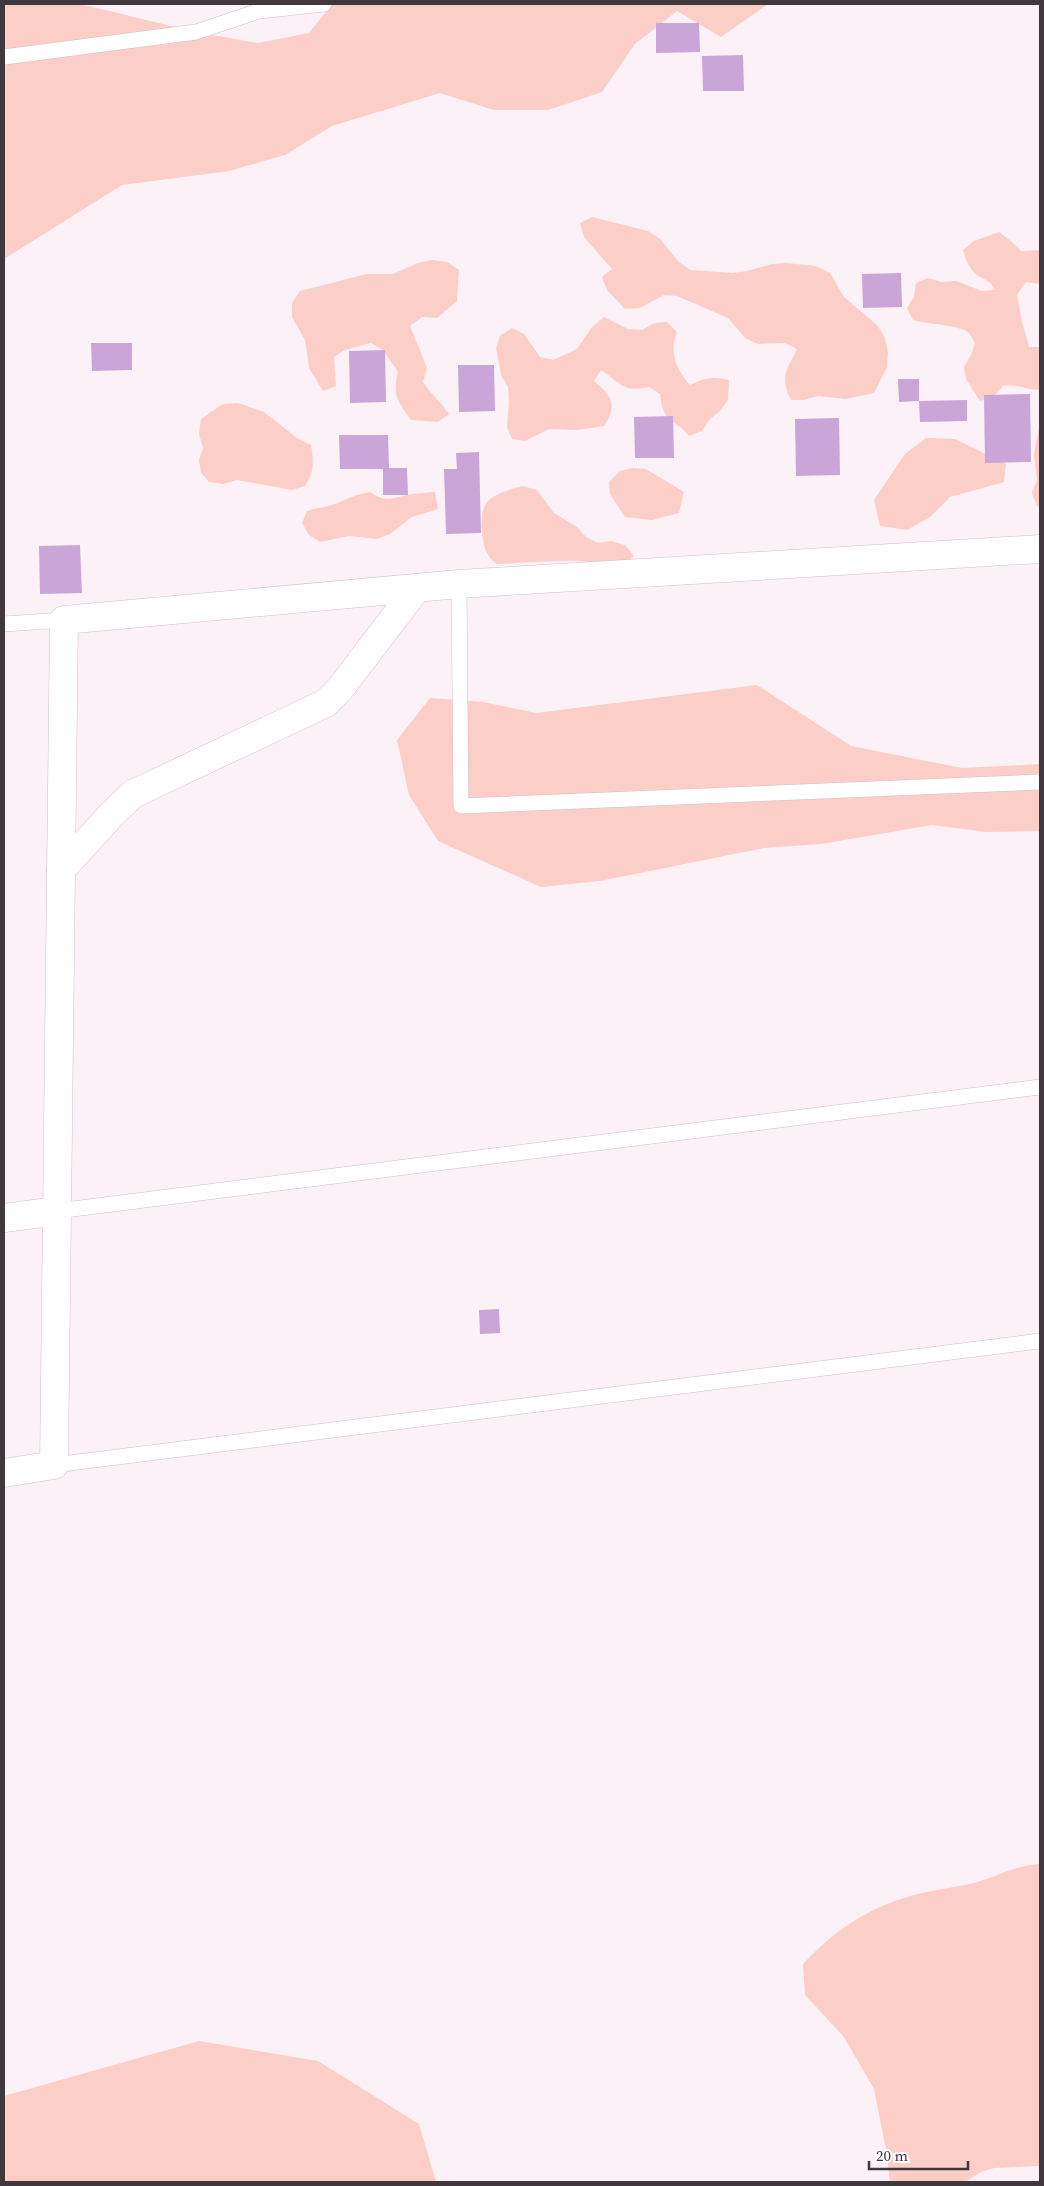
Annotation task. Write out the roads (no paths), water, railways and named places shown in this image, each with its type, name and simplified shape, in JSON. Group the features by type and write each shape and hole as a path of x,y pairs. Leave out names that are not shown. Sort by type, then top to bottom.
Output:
{"street":[{"path":"4,1473 54,1464 64,620 459,584 1040,550"},
{"path":"61,870 133,794 326,703 339,690 417,588"},
{"path":"4,1218 57,1211"}],"lane":[{"path":"4,57 196,32 259,11 324,4"},
{"path":"459,584 461,806 1040,782"},
{"path":"4,624 64,620"},
{"path":"57,1211 1040,1086"},
{"path":"54,1464 1040,1341"}]}
